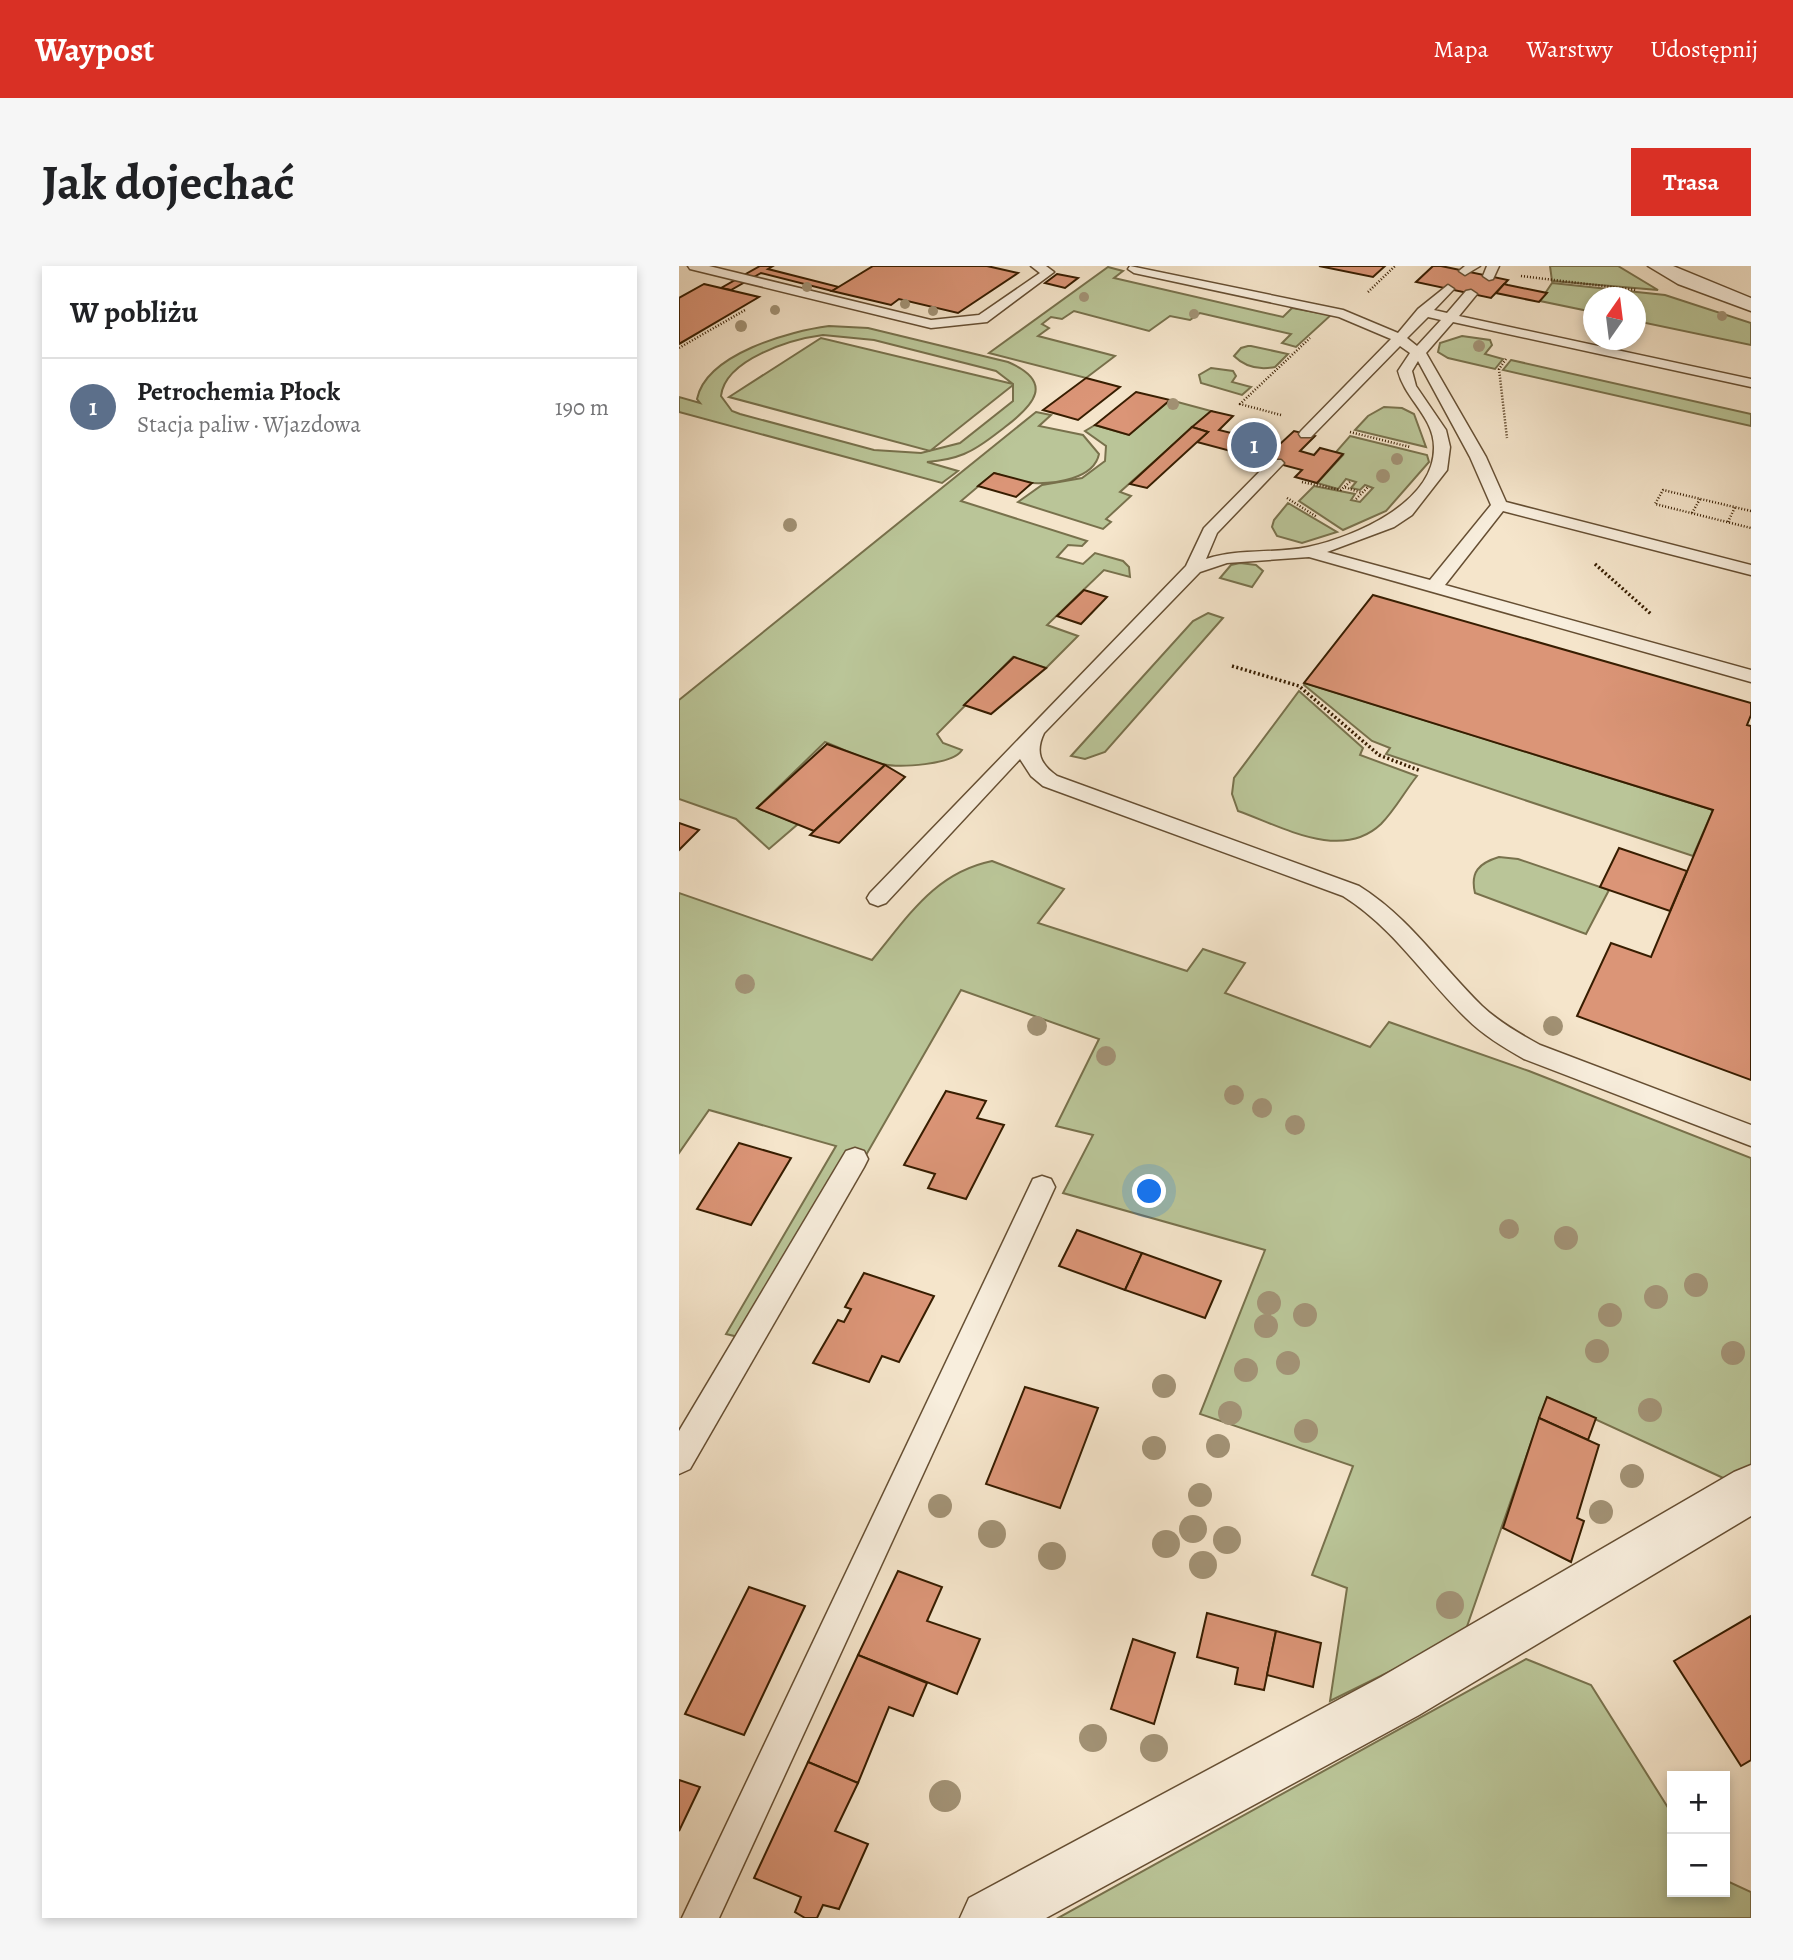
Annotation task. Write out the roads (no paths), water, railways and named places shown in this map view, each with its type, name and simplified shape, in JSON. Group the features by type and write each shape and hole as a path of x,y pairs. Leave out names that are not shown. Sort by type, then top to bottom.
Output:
{"street":[{"path":"1658,266 1685,280 1751,305"},
{"path":"989,1918 1400,1696 1751,1489"}],"lane":[{"path":"694,266 931,324 982,319 1048,272 1037,266"},
{"path":"1134,269 1343,314 1399,338 1424,358 1499,505 1751,570"},
{"path":"1307,434 1448,289"},
{"path":"1194,568 1225,558 1310,552 1397,519 1406,512 1439,470 1442,447 1439,430 1409,386 1405,371 1471,293"},
{"path":"1423,312 1751,383"},
{"path":"878,898 1194,568 1210,531 1276,463"},
{"path":"1434,587 1499,505"},
{"path":"1310,552 1751,676"},
{"path":"1037,729 1027,745 1028,755 1033,770 1050,781 1351,891 1371,901 1474,1012 1502,1035 1532,1052 1751,1136"},
{"path":"679,1459 855,1159"},
{"path":"700,1918 1042,1187"}],"place":[{"name":"Petrochemia Płock","path":"1254,445"}]}
